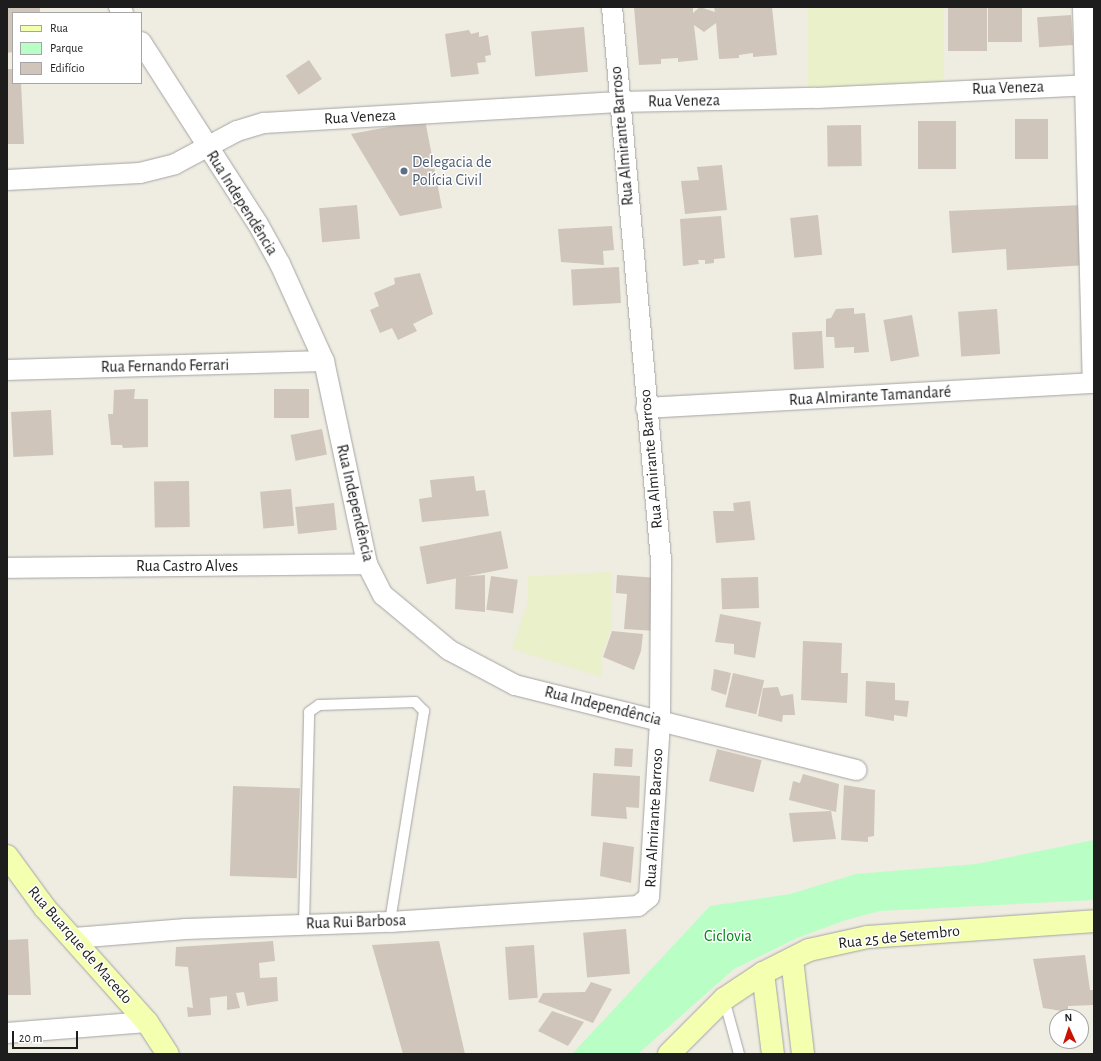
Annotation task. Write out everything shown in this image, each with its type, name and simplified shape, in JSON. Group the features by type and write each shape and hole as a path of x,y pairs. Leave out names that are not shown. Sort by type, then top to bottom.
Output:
{"main road":[{"name":"Rua Buarque de Macedo","path":"7,856 45,908 74,938 147,1022 168,1054"},
{"name":"Rua 25 de Setembro","path":"669,1054 724,999 762,973 809,950 868,937 1094,921"},
{"path":"792,959 803,1054"},
{"path":"762,973 773,1054"}],"street":[{"name":"Rua Almirante Barroso","path":"612,7 618,102 661,560 660,720 649,897 638,906"},
{"path":"1082,7 1090,85 1094,383"},
{"name":"Rua Independência","path":"142,44 207,147 258,224 280,264 324,362 367,564 383,595 448,650 515,684 858,770"},
{"name":"Rua Veneza","path":"7,180 140,172 175,164 237,131 264,123 618,102 816,98 1090,85"},
{"name":"Rua Fernando Ferrari","path":"7,370 324,362"},
{"name":"Rua Almirante Tamandaré","path":"646,408 1094,383"},
{"name":"Rua Castro Alves","path":"7,568 367,564"},
{"name":"Rua Rui Barbosa","path":"74,938 304,924 390,922 638,906"},
{"path":"7,1033 147,1022"}],"lane":[{"path":"304,924 309,712 319,705 415,702 424,710 390,922"},
{"path":"724,999 739,1054"}],"green space":[{"path":"808,7 944,7 944,93 808,93"},
{"path":"611,572 612,627 602,654 602,677 512,649 528,602 528,576"},
{"name":"Ciclovia","path":"1094,840 1094,900 880,911 846,920 797,938 734,969 638,1054 572,1054 710,906 790,894 856,874 976,864"}],"building":[{"path":"7,7 40,7 40,12 12,12 12,52 7,53"},
{"path":"634,7 693,7 693,13 700,7 715,12 714,7 772,7 777,55 753,57 753,53 739,55 739,58 719,59 716,23 704,32 694,25 698,60 678,62 678,58 661,59 661,64 639,65"},
{"path":"948,7 987,7 987,51 948,51"},
{"path":"988,7 1022,7 1022,42 988,42"},
{"path":"1071,15 1073,45 1039,47 1037,17"},
{"path":"584,27 588,72 535,76 531,32"},
{"path":"469,30 471,34 479,32 479,37 488,35 491,55 485,56 486,62 477,63 479,74 451,77 445,34"},
{"path":"309,60 322,79 299,95 286,76"},
{"path":"7,69 12,69 12,84 21,84 24,144 7,144"},
{"path":"1015,119 1048,119 1048,159 1015,159"},
{"name":"Delegacia de Polícia Civil","path":"425,120 442,208 400,216 351,134"},
{"path":"918,121 956,121 956,169 918,169"},
{"path":"861,125 862,166 828,167 827,126"},
{"path":"722,165 727,210 685,214 681,181 699,180 697,167"},
{"path":"357,205 360,239 322,242 319,208"},
{"path":"1083,205 1087,265 1007,270 1006,249 952,253 949,211"},
{"path":"818,215 822,255 794,258 790,218"},
{"path":"721,216 725,258 714,259 714,263 705,264 705,260 698,260 699,264 683,266 680,219"},
{"path":"612,226 614,250 603,251 604,265 561,262 558,229"},
{"path":"619,267 621,303 573,305 571,270"},
{"path":"420,273 433,314 413,324 417,331 398,340 392,328 380,333 370,310 379,306 374,293 395,284 394,278"},
{"path":"854,308 854,314 865,313 869,352 854,353 854,347 835,348 834,337 826,337 826,319 831,318 836,309"},
{"path":"997,309 1000,354 961,357 958,312"},
{"path":"912,315 919,356 891,361 883,320"},
{"path":"822,331 824,368 794,370 792,333"},
{"path":"135,389 134,399 148,399 148,447 123,448 122,445 111,445 108,414 113,414 114,390"},
{"path":"274,389 309,389 309,418 274,418"},
{"path":"51,410 53,455 13,457 11,412"},
{"path":"322,429 327,455 296,461 291,435"},
{"path":"474,476 476,491 485,490 489,516 422,522 419,499 432,497 430,480"},
{"path":"189,481 190,527 155,528 154,482"},
{"path":"291,489 294,526 263,529 260,492"},
{"path":"750,501 755,540 716,543 713,511 734,511 733,503"},
{"path":"334,503 337,530 298,534 295,507"},
{"path":"501,531 508,568 427,584 420,547"},
{"path":"485,575 485,612 455,609 456,577"},
{"path":"617,575 658,578 656,631 624,629 627,594 616,593"},
{"path":"491,576 518,580 513,613 486,610"},
{"path":"758,577 759,608 722,609 721,578"},
{"path":"720,614 761,622 755,658 734,654 734,644 715,642"},
{"path":"612,631 643,634 641,651 634,670 603,657"},
{"path":"803,641 842,643 841,673 848,673 847,703 801,700"},
{"path":"714,669 731,673 726,695 711,690"},
{"path":"733,673 764,680 756,714 725,707"},
{"path":"866,681 895,683 895,700 909,701 907,717 894,715 894,721 865,716"},
{"path":"778,687 781,696 793,694 795,715 783,715 782,722 758,716 763,688"},
{"path":"615,748 633,749 632,767 614,766"},
{"path":"717,749 762,760 754,792 709,781"},
{"path":"593,773 640,776 639,808 626,807 627,819 591,816"},
{"path":"803,774 839,784 836,812 789,800 793,781 800,783"},
{"path":"844,785 875,790 874,836 868,837 868,842 841,840"},
{"path":"233,786 300,788 297,878 230,876"},
{"path":"831,811 836,839 793,842 789,813"},
{"path":"603,842 634,847 631,883 600,876"},
{"path":"626,929 630,974 587,978 583,933"},
{"path":"28,939 31,995 7,995 7,940"},
{"path":"273,941 275,961 259,963 260,978 277,977 278,1001 247,1006 244,992 236,993 240,1008 227,1010 227,996 210,998 211,1015 188,1017 187,1007 193,1008 188,967 175,966 176,947"},
{"path":"439,941 465,1054 403,1054 372,945"},
{"path":"534,945 538,998 509,1000 505,947"},
{"path":"1085,955 1090,990 1094,990 1094,1005 1068,1006 1068,1009 1043,1008 1033,959"},
{"path":"591,982 612,989 593,1023 538,1002 543,993 585,992"},
{"path":"552,1011 584,1022 568,1046 538,1031"}],"place":[{"name":"Delegacia de Polícia Civil","path":"404,171"}]}
